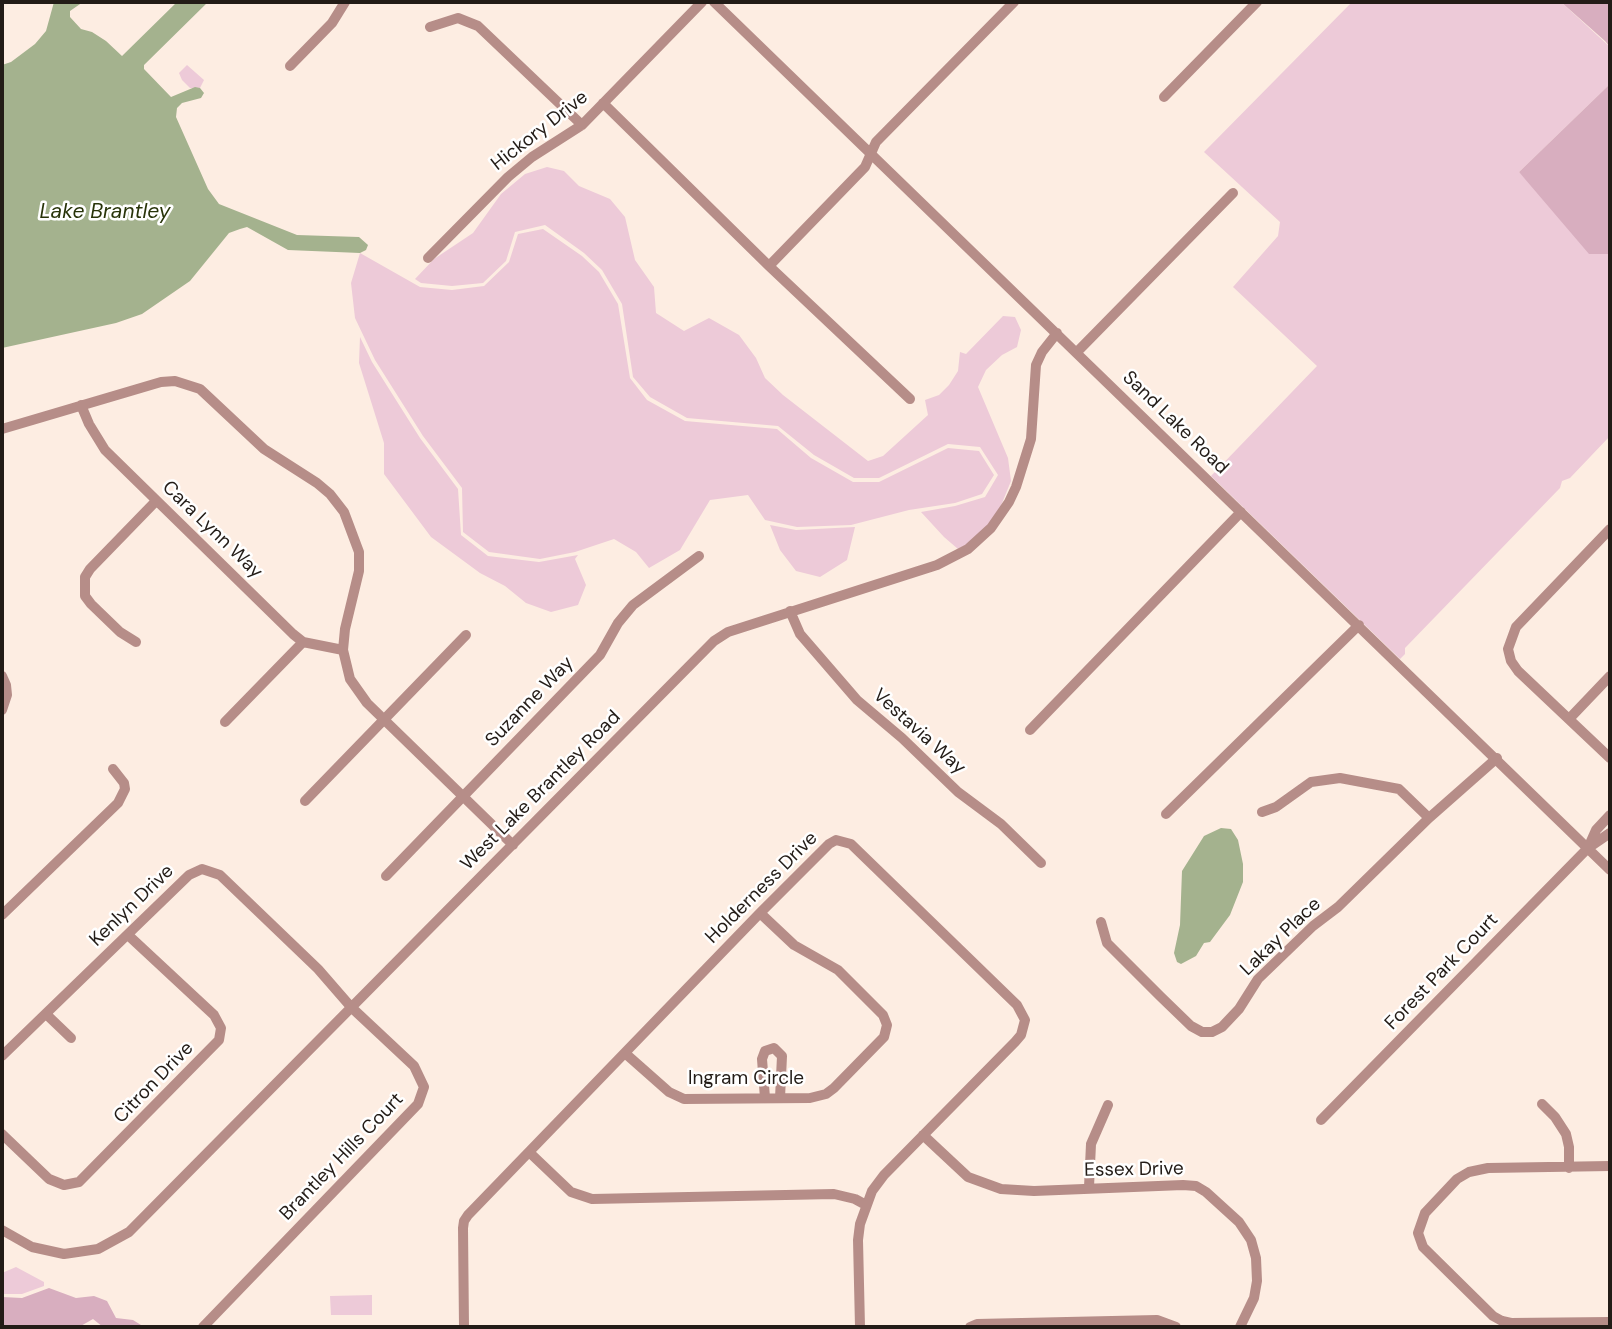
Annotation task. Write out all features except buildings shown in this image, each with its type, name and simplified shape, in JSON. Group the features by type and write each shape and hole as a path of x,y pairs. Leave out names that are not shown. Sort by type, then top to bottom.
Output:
{"street":[{"path":"290,66 332,23 345,2"},
{"name":"Hickory Drive","path":"428,258 508,177 532,157 582,125 702,2"},
{"name":"Sand Lake Road","path":"714,2 1610,870"},
{"path":"769,266 865,167 878,140 1014,2"},
{"path":"1164,97 1257,2"},
{"path":"430,27 458,18 478,26 582,125"},
{"path":"603,103 769,266 910,399"},
{"path":"1077,352 1233,193"},
{"name":"West Lake Brantley Road","path":"2,1230 32,1247 64,1254 97,1249 119,1239 142,1222 714,641 728,632 939,564 968,549 991,528 1009,502 1022,472 1033,424 1036,365 1042,352 1057,333"},
{"path":"2,429 175,380 200,389 264,449 317,482 344,512 359,552 359,570 345,629 343,650 350,678 357,691 383,720 513,845"},
{"name":"Cara Lynn Way","path":"81,405 105,450 303,642"},
{"path":"136,642 120,632 90,604 85,596 85,577 156,500"},
{"path":"1030,730 1241,512"},
{"path":"1610,529 1516,627 1510,637 1508,649 1511,661 1610,758"},
{"name":"Suzanne Way","path":"386,876 600,655 632,605 699,556"},
{"name":"Vestavia Way","path":"790,611 800,634 857,700 902,738 958,792 1001,824 1041,863"},
{"path":"1166,814 1359,625"},
{"path":"305,801 466,635"},
{"path":"226,722 303,642 343,650"},
{"path":"2,676 7,695 2,710"},
{"path":"1569,719 1610,676"},
{"name":"Lakay Place","path":"1101,922 1107,943 1160,996 1191,1026 1202,1032 1212,1032 1222,1027 1239,1009 1258,979 1313,926 1338,907 1429,818 1497,758"},
{"path":"2,915 118,803 125,789 124,783 113,769"},
{"path":"1262,812 1276,807 1311,782 1340,778 1399,789 1429,818"},
{"path":"1588,848 1596,830 1610,815"},
{"path":"1588,848 1610,833"},
{"name":"Holderness Drive","path":"464,1327 464,1221 828,844 836,840 851,844 871,863 1023,1014 1025,1020 1021,1035 884,1175 866,1205 858,1240 860,1327"},
{"name":"Forest Park Court","path":"1321,1120 1588,848"},
{"name":"Kenlyn Drive","path":"2,1056 188,875 202,869 220,875 318,969 351,1007"},
{"name":"Ingram Circle","path":"626,1055 669,1093 684,1099 810,1098 826,1094 884,1037 887,1025 883,1015 838,970 794,945 760,914"},
{"name":"Citron Drive","path":"2,1134 49,1180 64,1185 79,1182 219,1040 221,1028 214,1015 128,935"},
{"name":"Brantley Hills Court","path":"203,1327 422,1097 424,1087 414,1066 351,1007"},
{"path":"46,1014 71,1038"},
{"path":"765,1098 762,1059 765,1051 774,1048 782,1056 780,1098"},
{"path":"1542,1104 1566,1134 1569,1168"},
{"path":"1089,1187 1091,1144 1108,1105"},
{"name":"Essex Drive","path":"923,1135 959,1170 985,1185 1001,1189 1034,1191 1089,1187 1196,1186 1206,1192 1240,1222 1251,1240 1257,1267 1254,1298 1240,1327"},
{"path":"529,1152 571,1192 592,1199 834,1194 866,1205"},
{"path":"1610,1166 1488,1168 1469,1172 1457,1179 1425,1213 1418,1233 1423,1247 1493,1316 1502,1321 1610,1322"},
{"path":"970,1327 977,1324 1157,1320 1176,1327"}],"shaded area":[{"path":"1352,2 1561,2 1610,47 1610,84 1519,172 1610,254 1610,436 1570,478 1562,481 1560,488 1405,648 1405,654 1400,659 1211,476 1317,366 1233,287 1278,236 1280,222 1204,152"},
{"path":"1561,2 1610,2 1610,47 1605,41"},
{"path":"187,65 204,80 200,88 190,88 182,80 179,73"},
{"path":"1610,84 1610,254 1589,254 1519,172"},
{"path":"547,167 564,171 579,186 610,199 625,217 635,260 654,287 656,313 684,331 709,318 739,335 756,358 765,378 868,461 883,456 928,415 925,400 939,395 949,385 958,371 960,352 966,354 1003,316 1015,317 1021,330 1017,347 1002,355 986,370 978,387 1008,458 1011,481 1000,508 988,525 968,544 958,549 921,512 985,497 998,475 980,447 948,444 879,478 854,478 814,455 778,426 687,418 650,397 633,377 622,304 602,270 584,253 545,225 515,232 506,261 483,283 452,286 421,283 415,279 434,259 473,233 501,194 525,174"},
{"path":"543,229 582,256 599,272 618,304 630,378 647,400 685,421 777,429 811,458 853,482 879,482 948,448 979,451 994,475 982,494 955,503 909,510 851,525 797,527 765,520 748,495 710,500 680,550 649,568 636,552 614,539 575,552 540,559 489,552 463,532 462,488 423,436 375,360 355,318 351,283 360,253 420,287 452,290 484,286 509,262 518,234"},
{"path":"360,337 372,362 420,438 458,489 461,535 488,556 539,562 578,555 575,559 586,585 578,605 551,612 526,603 431,537 384,474 384,443 359,363"},
{"path":"770,525 796,530 855,527 847,560 820,577 796,571 780,550"},
{"path":"16,1267 44,1282 44,1286 22,1294 2,1294 2,1273"},
{"path":"49,1288 76,1298 94,1296 107,1301 116,1318 133,1320 141,1325 103,1327 93,1319 79,1327 2,1327 2,1297 22,1298"},
{"path":"372,1295 372,1315 331,1315 330,1296"}],"water":[{"name":"Lake Brantley","path":"54,2 83,2 70,11 70,17 81,29 106,41 122,56 177,2 208,2 144,65 144,69 171,97 195,87 204,93 201,98 182,103 177,108 176,117 208,189 219,204 297,235 359,237 368,245 366,250 360,253 288,250 247,227 229,233 190,281 142,314 116,323 2,348 2,65 11,62 35,44 46,31"},
{"path":"1221,828 1231,829 1238,840 1243,864 1243,882 1230,915 1210,942 1204,943 1196,956 1181,964 1177,962 1174,953 1180,925 1182,871 1204,836"}]}
